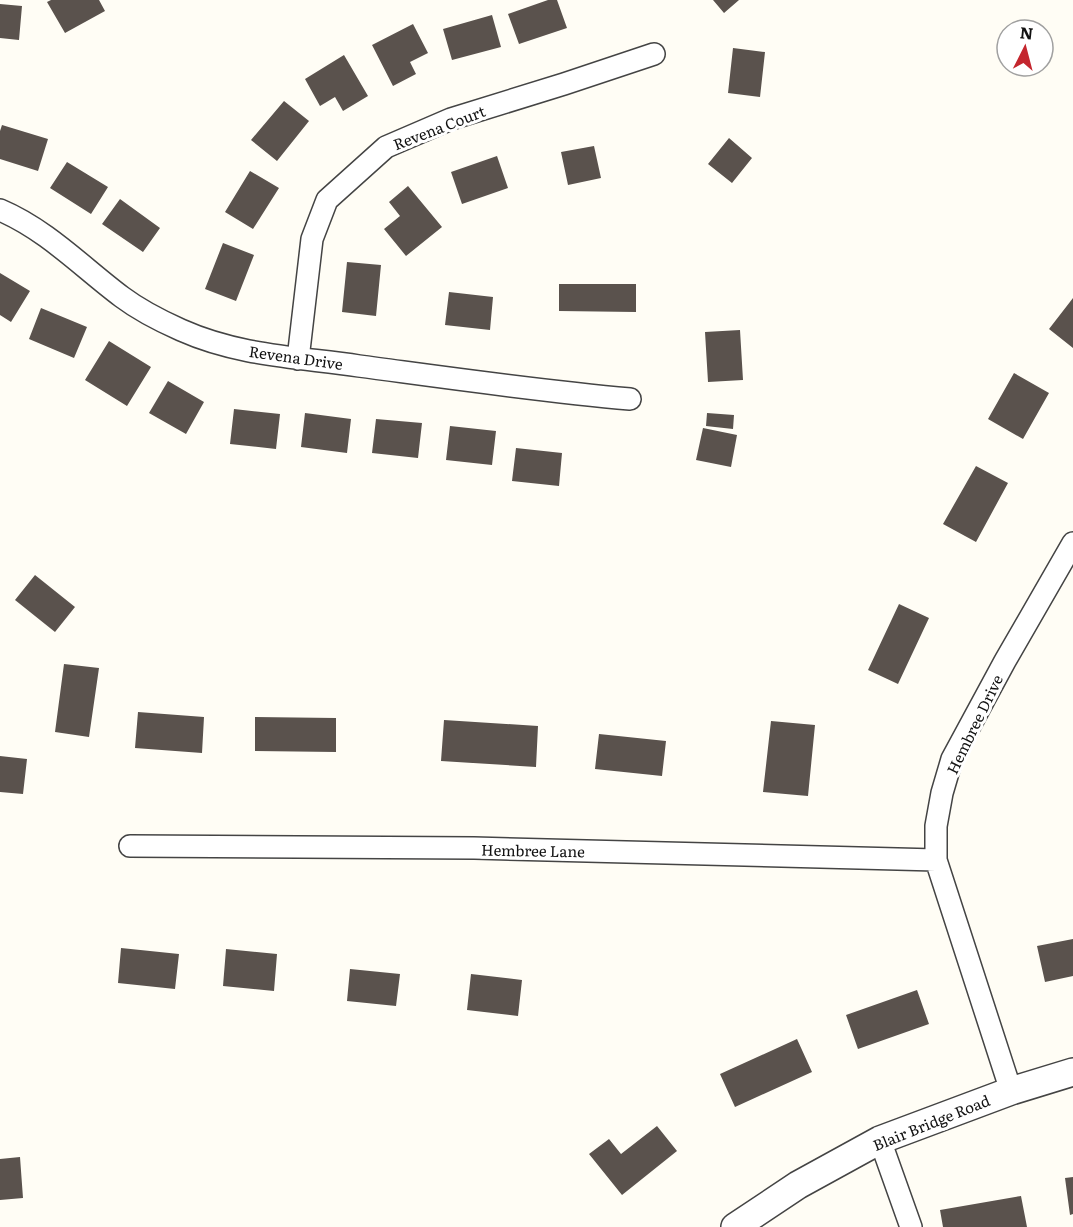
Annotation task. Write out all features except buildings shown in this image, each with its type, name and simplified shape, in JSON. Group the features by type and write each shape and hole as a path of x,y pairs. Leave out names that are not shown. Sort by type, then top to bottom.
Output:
{"street":[{"name":"Revena Court","path":"298,359 312,238 327,201 386,147 451,118 654,54"},
{"name":"Revena Drive","path":"0,210 14,216 56,243 124,299 181,330 228,347 260,354 556,393 630,399"},
{"name":"Hembree Drive","path":"1011,1091 936,860 936,826 942,793 952,759 1073,543"},
{"name":"Hembree Lane","path":"130,846 474,849 936,860"},
{"name":"Blair Bridge Road","path":"735,1227 798,1185 880,1140 1011,1091 1073,1072"},
{"path":"880,1140 911,1227"}]}
